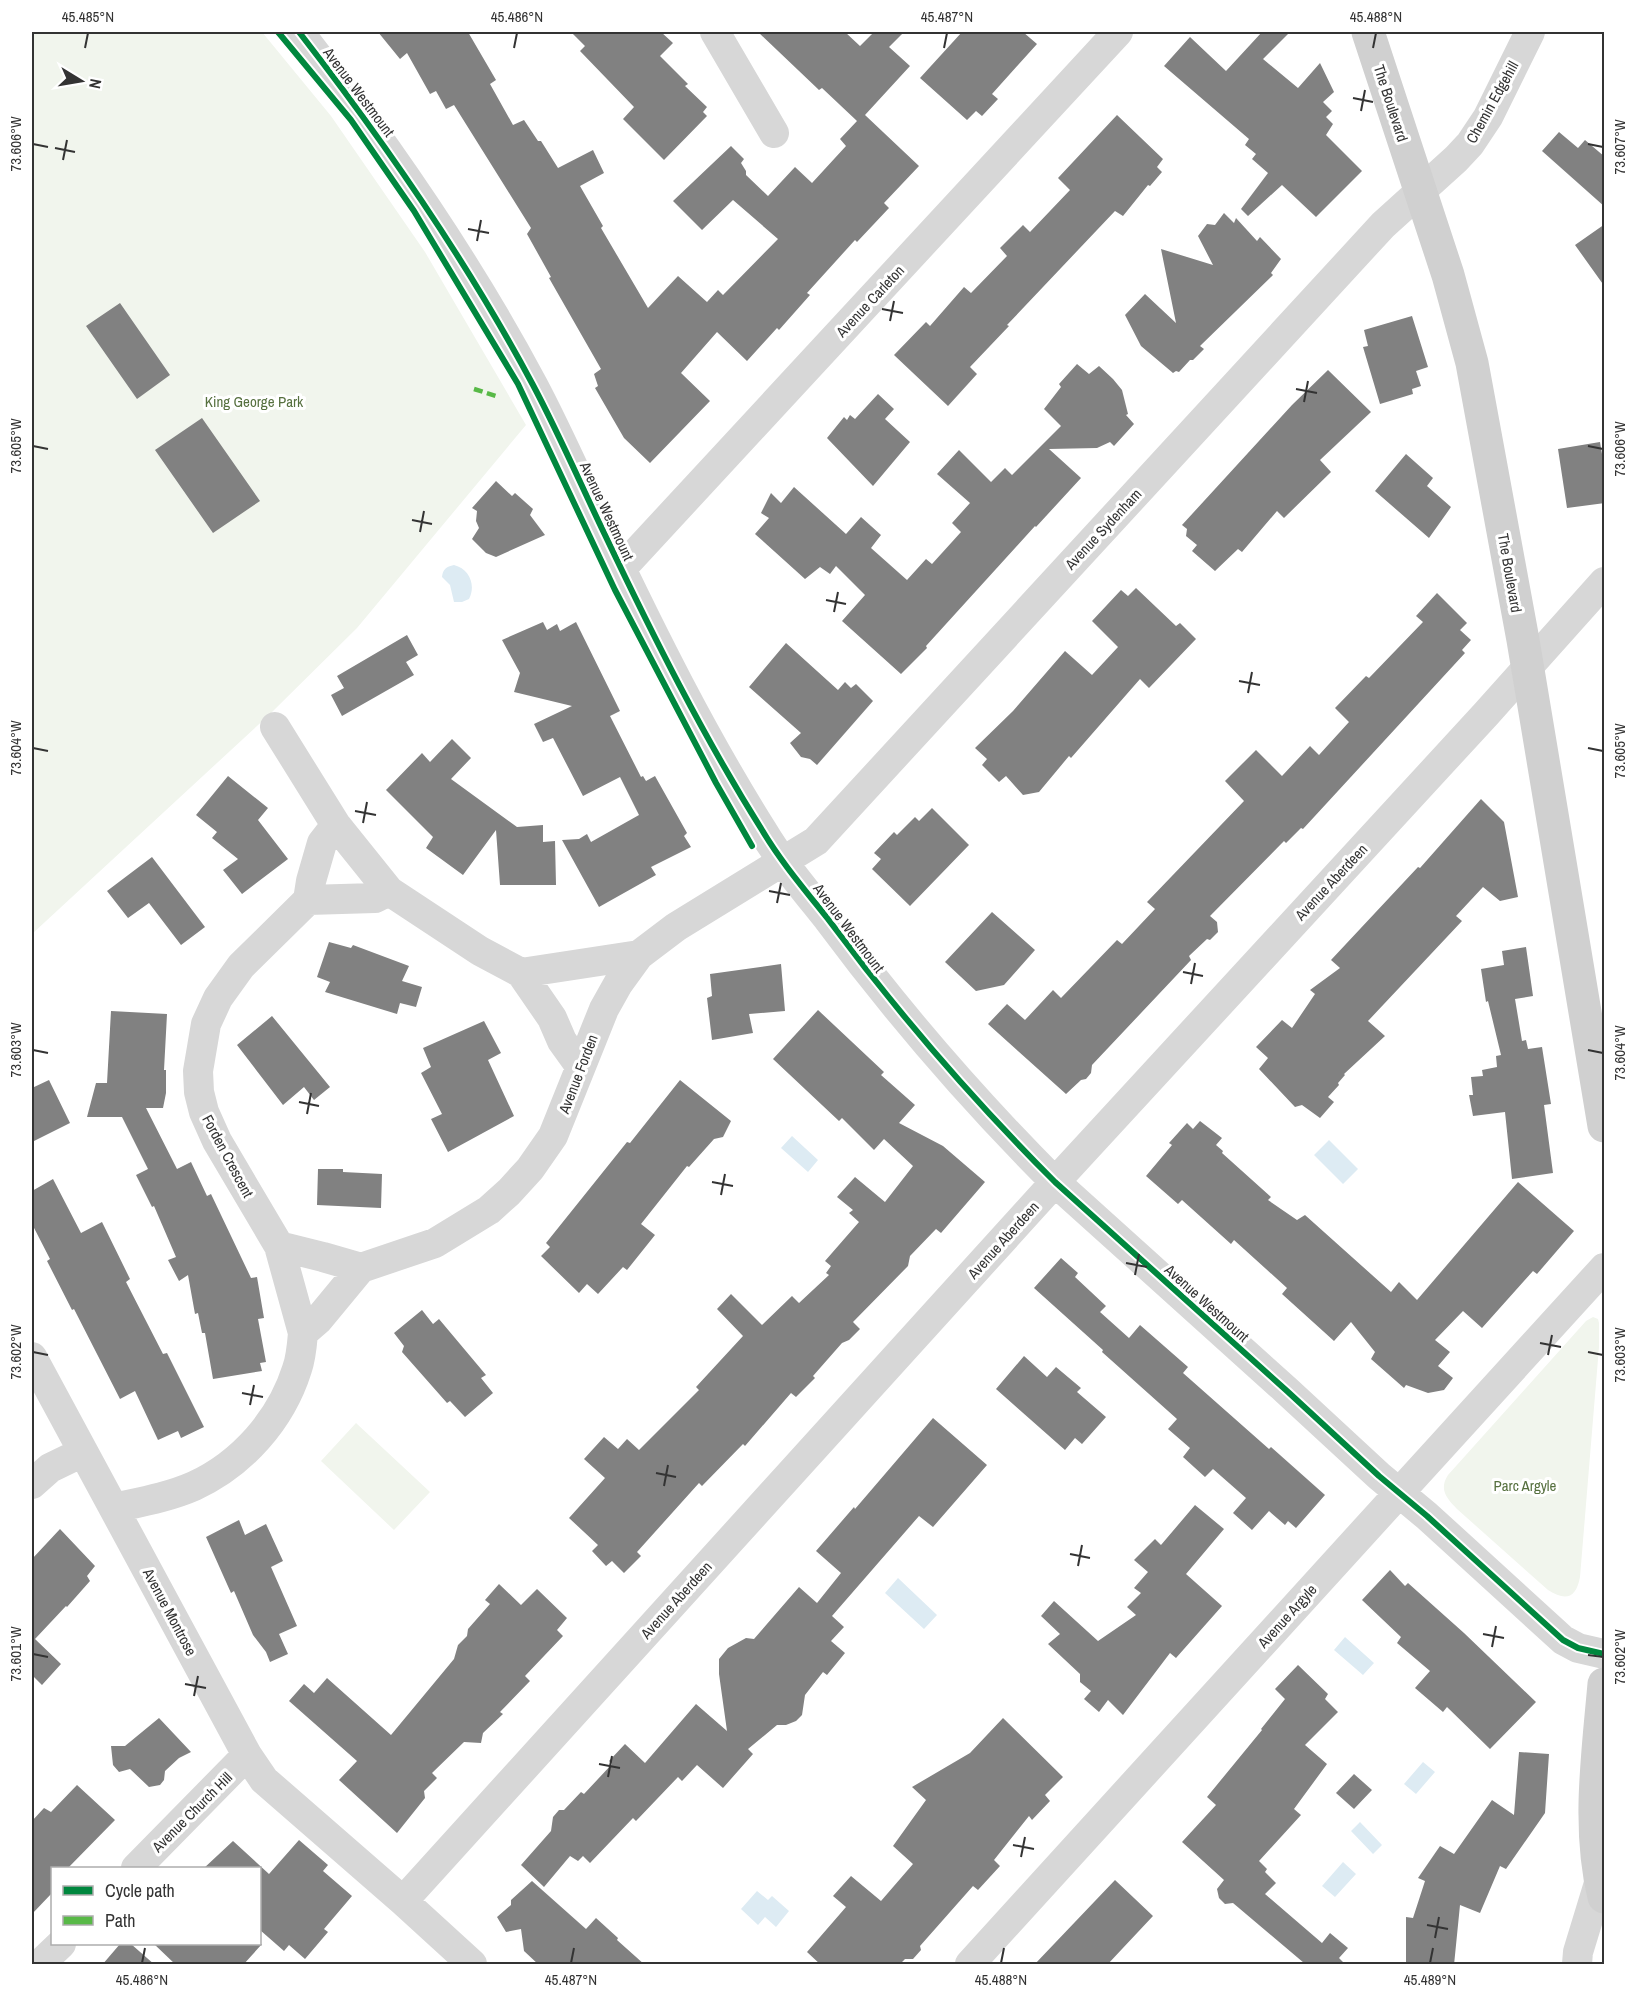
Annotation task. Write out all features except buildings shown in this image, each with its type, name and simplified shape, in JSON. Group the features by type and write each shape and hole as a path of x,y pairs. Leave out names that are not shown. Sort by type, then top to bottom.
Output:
{"main road":[{"name":"The Boulevard","path":"1368,32 1454,291 1473,363 1605,1126"},
{"path":"1602,1888 1595,1821 1605,1684"}],"street":[{"name":"Avenue Westmount","path":"299,32 351,99 425,203 485,299 535,390 689,706 782,862 866,971 929,1046 1055,1182 1563,1640 1578,1648 1605,1654"},
{"path":"715,32 774,133"},
{"name":"Avenue Carleton","path":"621,569 656,534 1118,32"},
{"name":"Chemin Edgehill","path":"1421,191 1465,151 1476,136 1502,90 1530,32"},
{"name":"Avenue Sydenham","path":"782,862 816,841 1383,225 1421,191"},
{"name":"Avenue Aberdeen","path":"403,1901 1055,1182 1605,582"},
{"path":"275,727 336,825 388,891 480,951 521,972 552,1018 562,1041 580,1066"},
{"path":"336,825 322,843 308,900 375,898 388,891"},
{"name":"Avenue Forden","path":"361,1268 435,1243 489,1210 509,1192 530,1169 553,1136 604,1009 618,984 639,955 676,927 782,862"},
{"name":"Forden Crescent","path":"303,1333 279,1246 208,1122 199,1092 198,1071 206,1024 218,998 241,966 308,900"},
{"path":"521,972 639,955"},
{"path":"114,1508 170,1494 195,1485 236,1460 268,1426 282,1405 298,1367 303,1333 318,1320 361,1268 279,1246"},
{"name":"Avenue Argyle","path":"970,1965 1605,1269"},
{"name":"Avenue Montrose","path":"32,1357 247,1755 264,1780 403,1901 472,1965"},
{"path":"32,1484 51,1468 83,1452"},
{"name":"Avenue Church Hill","path":"138,1867 247,1755"},
{"path":"1577,1965 1578,1952 1602,1888"},
{"path":"40,1965 60,1945"}],"green space":[{"name":"King George Park","path":"32,32 262,32 331,116 425,252 526,425 357,628 270,714 32,934"},
{"name":"Parc Argyle","path":"1593,1317 1598,1319 1599,1323 1599,1347 1580,1577 1573,1594 1565,1597 1548,1590 1457,1509 1447,1497 1444,1485 1448,1475 1586,1321"},
{"path":"356,1423 430,1492 394,1530 321,1461"}],"shaded area":[{"path":"454,565 468,574 472,584 469,599 462,602 454,602 450,585 442,577 445,569"},
{"path":"792,1136 818,1160 808,1172 781,1148"},
{"path":"1329,1140 1358,1169 1343,1184 1314,1155"},
{"path":"898,1578 937,1615 924,1629 885,1593"},
{"path":"1345,1637 1374,1663 1363,1675 1334,1650"},
{"path":"1423,1762 1435,1772 1416,1794 1404,1784"},
{"path":"1360,1822 1382,1845 1373,1854 1351,1831"},
{"path":"1343,1862 1356,1874 1335,1897 1322,1886"},
{"path":"757,1891 768,1900 772,1896 789,1911 776,1927 765,1917 758,1925 741,1909"}],"marked path":[{"path":"474,389 496,396"}],"cycle path":[{"path":"278,32 351,120 414,211 518,384 615,590 716,783 752,846"},
{"path":"299,32 424,203 507,338 552,422 660,648 699,722 769,842 881,988 965,1087 1055,1182 1563,1640 1578,1648 1604,1654"}]}
